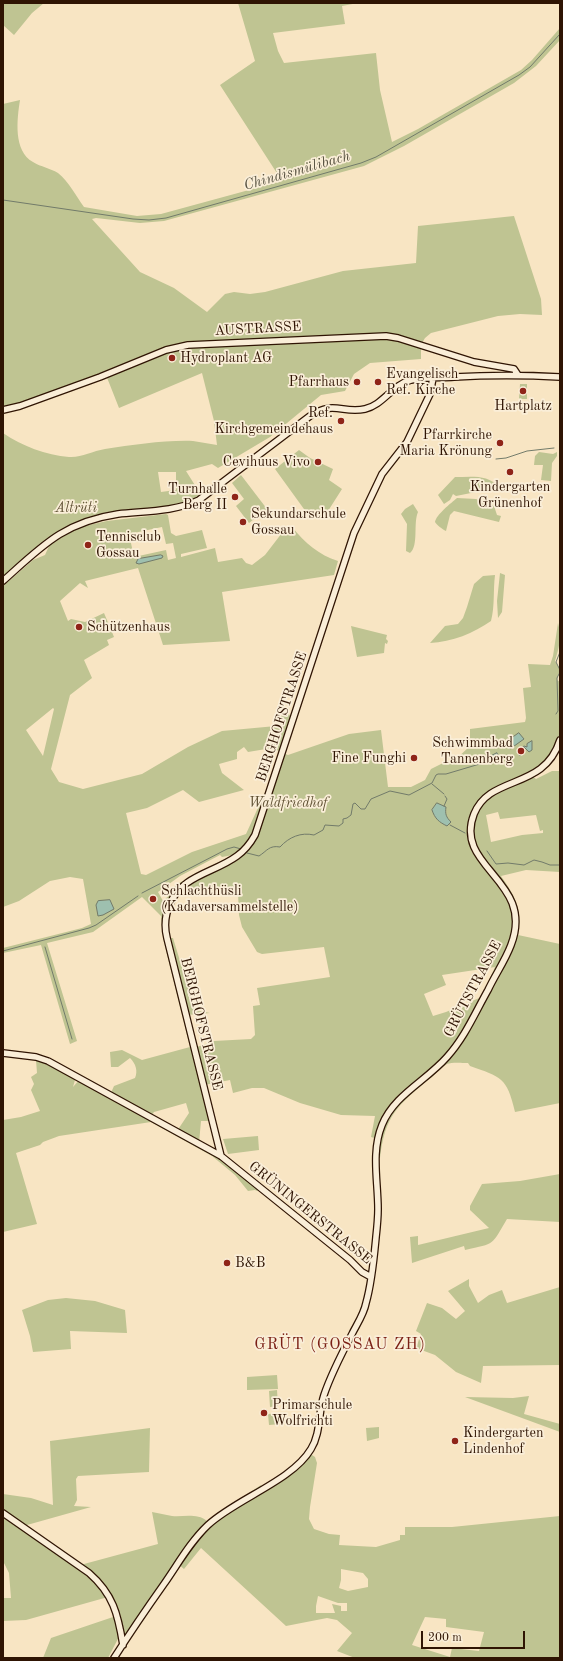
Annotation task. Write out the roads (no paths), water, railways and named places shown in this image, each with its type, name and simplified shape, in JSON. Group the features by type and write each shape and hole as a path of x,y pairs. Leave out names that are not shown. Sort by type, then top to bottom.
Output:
{"street":[{"name":"AUSTRASSE","path":"3,410 27,404 100,377 166,350 188,345 386,336 398,338 474,362 513,368 516,370 518,375"},
{"path":"3,581 50,540 76,525 96,518 117,514 180,507 199,500 318,411 333,407 357,410 366,409 401,384 411,380 518,375 560,377"},
{"name":"BERGHOFSTRASSE","path":"221,1156 166,938 165,922 167,912 173,898 181,887 196,877 237,856 248,846 255,836 354,533 382,474 407,442 430,394 433,378"},
{"name":"GRÜTSTRASSE","path":"371,1278 378,1210 376,1158 378,1138 382,1126 394,1105 440,1064 462,1038 507,952 514,934 516,919 511,899 484,864 473,845 471,831 476,809 486,797 497,790 532,776 540,770 552,757 560,740"},
{"name":"GRÜNINGERSTRASSE","path":"3,1053 36,1057 48,1061 221,1156 371,1278 365,1308 344,1349 325,1392 321,1408 318,1434 309,1453 292,1470 225,1512 201,1532 114,1658"},
{"path":"3,1513 89,1573 101,1584 113,1604 118,1619 123,1645"}],"waterway":[{"name":"Chindismülibach","path":"3,200 149,220 166,218 361,163 376,157 519,75 530,67 560,34"},
{"path":"496,459 506,458 527,451 554,448"},
{"path":"560,652 556,662 560,670"},
{"path":"556,714 558,711 557,678 560,672"},
{"path":"247,853 259,856 268,849 280,847 287,840 296,836 304,834 314,835 323,830 325,825 339,826 343,823 343,819 351,815 353,804 355,803 361,809 365,809 371,799 390,791 409,795 432,783 438,774 446,774 483,763 485,760"},
{"path":"432,784 444,794"},
{"path":"444,806 447,799 445,796"},
{"path":"450,825 465,833"},
{"path":"142,893 227,849 234,847 241,849"},
{"path":"487,851 496,864 508,863 524,865 534,860 550,865 560,865"},
{"path":"3,951 89,928 96,925 138,896"},
{"path":"45,947 72,1039"}],"place":[{"name":"Hydroplant AG","path":"172,358"},
{"name":"Pfarrhaus","path":"357,382"},
{"name":"Evangelisch Ref. Kirche","path":"378,382"},
{"name":"Hartplatz","path":"523,391"},
{"name":"Ref. Kirchgemeindehaus","path":"341,421"},
{"name":"Pfarrkirche Maria Krönung","path":"500,443"},
{"name":"Cevihuus Vivo","path":"318,462"},
{"name":"Kindergarten Grünenhof","path":"510,472"},
{"name":"Turnhalle Berg II","path":"235,497"},
{"name":"Sekundarschule Gossau","path":"243,522"},
{"name":"Tennisclub Gossau","path":"88,545"},
{"name":"Schützenhaus","path":"79,627"},
{"name":"Schwimmbad Tannenberg","path":"521,751"},
{"name":"Fine Funghi","path":"414,758"},
{"name":"Schlachthüsli (Kadaversammelstelle)","path":"153,899"},
{"name":"B&B","path":"227,1263"},
{"name":"Primarschule Wolfrichti","path":"264,1413"},
{"name":"Kindergarten Lindenhof","path":"455,1441"}],"district":[{"name":"GRÜT (GOSSAU ZH)","path":"340,1345"}],"park label":[{"name":"Altrüti","path":"76,508"},
{"name":"Waldfriedhof","path":"288,803"}]}
